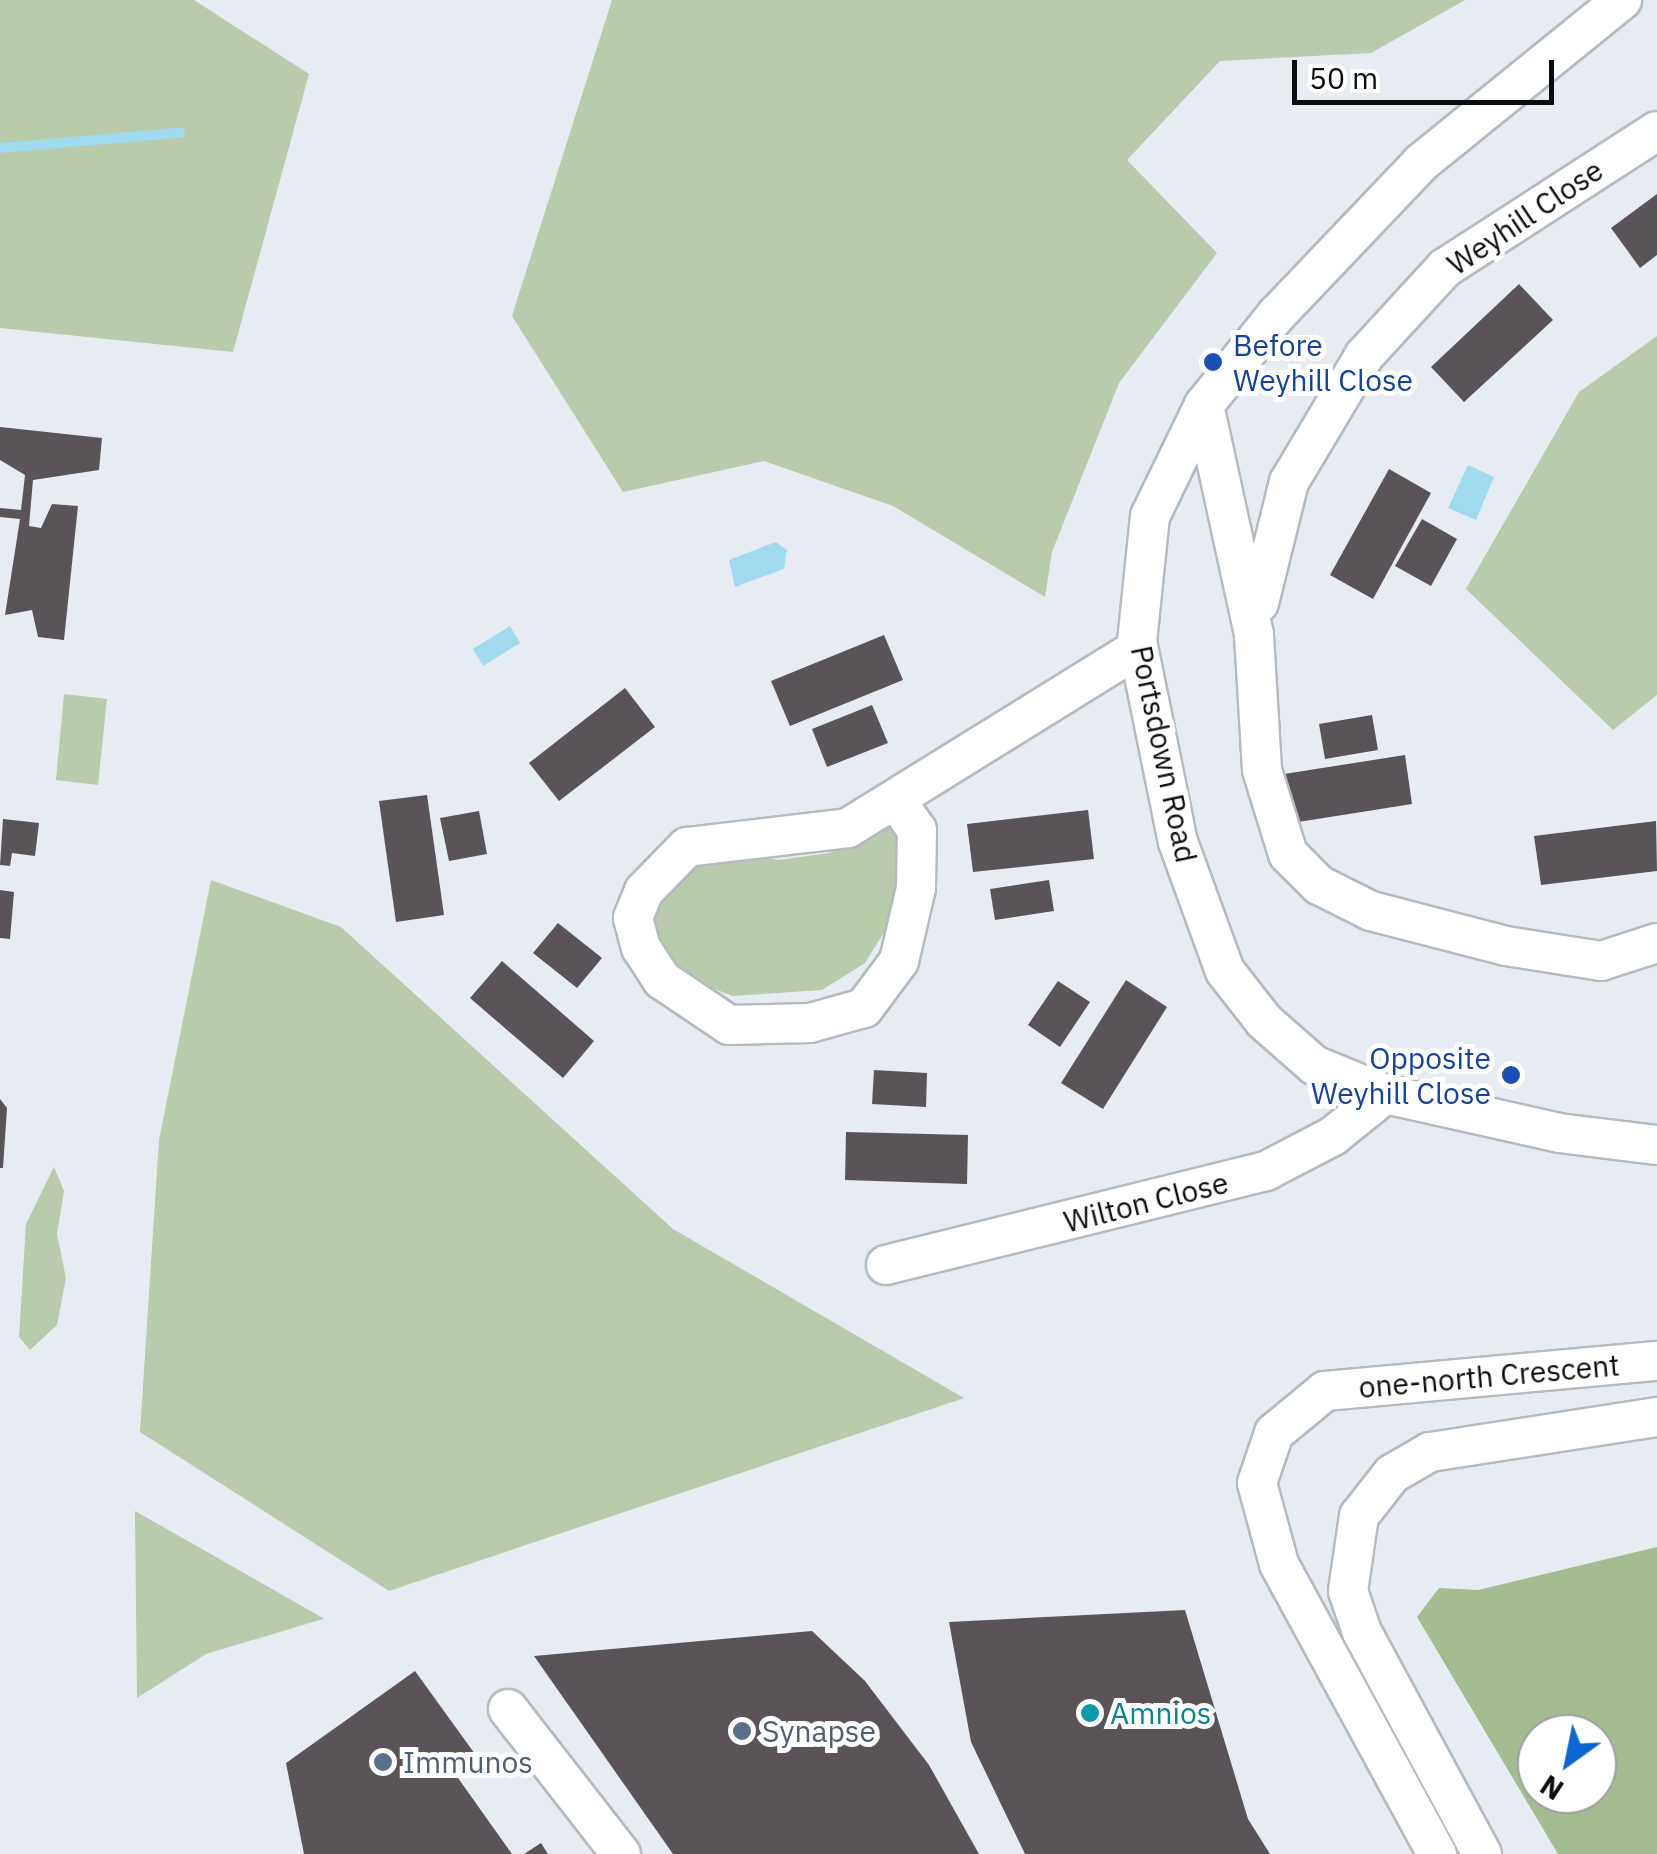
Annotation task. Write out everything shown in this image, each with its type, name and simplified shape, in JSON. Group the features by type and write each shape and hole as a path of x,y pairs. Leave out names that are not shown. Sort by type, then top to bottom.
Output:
{"street":[{"name":"Portsdown Road","path":"1622,0 1421,163 1288,300 1204,405 1150,516 1136,580 1137,648 1178,842 1225,971 1314,1065 1385,1094 1559,1134 1657,1144"},
{"name":"Weyhill Close","path":"1254,635 1289,482 1364,356 1445,268 1657,131"},
{"name":"Weyhill Close","path":"1204,405 1254,635 1273,819 1288,854 1319,885 1370,911 1506,946 1601,961 1657,943"},
{"path":"898,803 917,830 916,888 899,961 864,1008 810,1023 729,1024 662,980 641,948 633,918 644,892 686,847 848,828 898,803 1137,648"},
{"name":"Wilton Close","path":"886,1264 1266,1171 1333,1136 1385,1094"},
{"name":"one-north Crescent","path":"1438,1854 1279,1564 1257,1484 1274,1433 1294,1410 1325,1391 1376,1383 1657,1361"},
{"name":"one-north Crescent","path":"1482,1854 1362,1632 1348,1592 1348,1548 1392,1474 1430,1452 1657,1416"},
{"path":"508,1709 620,1854"}],"green space":[{"path":"0,0 194,0 309,74 233,352 0,328"},
{"path":"612,0 1465,0 1371,53 1220,61 1127,160 1217,253 1119,383 1052,552 1045,597 893,506 764,461 623,492 512,316"},
{"path":"1657,336 1657,695 1613,730 1466,589 1579,392"},
{"path":"64,694 107,699 98,785 56,780"},
{"path":"902,821 891,921 865,963 822,990 733,996 688,979 657,943 643,905 712,849 779,860 829,853"},
{"path":"211,880 341,927 673,1229 964,1398 389,1591 140,1432 159,1140"},
{"path":"54,1167 64,1191 57,1234 66,1278 57,1325 30,1350 19,1337 26,1224"},
{"path":"135,1511 323,1619 206,1654 137,1698"},
{"path":"1657,1547 1657,1854 1558,1854 1534,1814 1617,1814 1617,1714 1517,1714 1517,1785 1417,1617 1439,1588 1478,1590"}],"water":[{"path":"1468,465 1494,477 1476,520 1448,508"},
{"path":"776,542 787,550 784,569 735,587 729,560"},
{"path":"510,626 520,643 483,666 473,649"}],"building":[{"path":"1657,194 1657,255 1640,268 1611,228"},
{"path":"1519,284 1553,320 1464,402 1431,367"},
{"path":"0,427 102,438 99,470 33,480 29,526 41,528 52,504 78,506 64,640 38,637 32,610 5,615 20,519 0,517 0,508 21,510 25,475 0,460"},
{"path":"1389,469 1431,493 1373,599 1330,575"},
{"path":"1422,519 1457,539 1431,586 1395,566"},
{"path":"884,635 903,680 790,726 771,681"},
{"path":"625,688 655,727 559,801 529,763"},
{"path":"872,705 888,743 827,767 812,729"},
{"path":"1372,715 1378,750 1325,759 1319,724"},
{"path":"1405,755 1412,804 1292,823 1284,774"},
{"path":"427,795 444,915 396,922 379,801"},
{"path":"1088,810 1094,859 973,872 967,824"},
{"path":"479,811 487,854 449,861 440,818"},
{"path":"3,819 39,823 35,856 12,853 10,866 0,865"},
{"path":"1656,821 1657,871 1541,885 1534,836"},
{"path":"1049,880 1054,911 995,920 990,889"},
{"path":"0,890 14,892 10,939 0,938"},
{"path":"558,923 602,958 577,988 533,953"},
{"path":"502,961 594,1041 563,1078 470,998"},
{"path":"1126,980 1167,1007 1103,1109 1061,1083"},
{"path":"1058,981 1090,1002 1060,1047 1028,1025"},
{"path":"874,1070 927,1073 926,1107 872,1104"},
{"path":"0,1099 7,1108 3,1168 0,1168"},
{"path":"846,1132 968,1135 967,1184 845,1180"},
{"name":"Amnios","path":"1185,1610 1248,1819 1270,1854 1025,1854 971,1742 949,1622"},
{"name":"Synapse","path":"812,1631 865,1681 929,1765 979,1854 673,1854 534,1656"},
{"name":"Immunos","path":"415,1671 480,1761 458,1778 512,1854 304,1854 286,1763"},
{"name":"Immunos","path":"541,1843 548,1854 524,1854"}],"waterway":[{"path":"0,148 180,133"}],"place":[{"name":"Before Weyhill Close","path":"1213,362"},
{"name":"Opposite Weyhill Close","path":"1511,1075"},
{"name":"Amnios","path":"1090,1713"},
{"name":"Synapse","path":"742,1731"},
{"name":"Immunos","path":"383,1762"}]}
